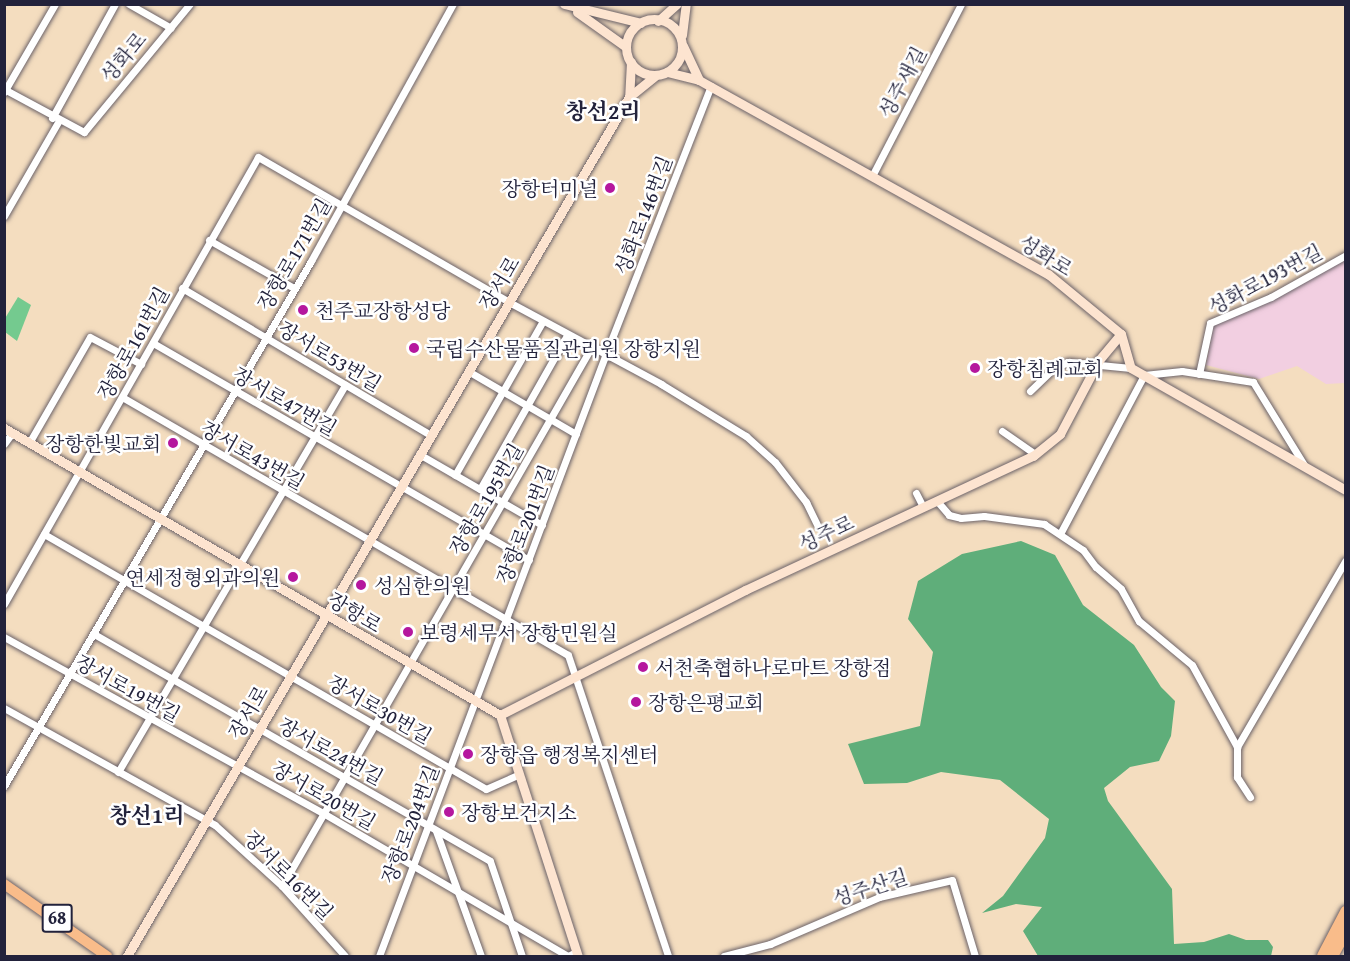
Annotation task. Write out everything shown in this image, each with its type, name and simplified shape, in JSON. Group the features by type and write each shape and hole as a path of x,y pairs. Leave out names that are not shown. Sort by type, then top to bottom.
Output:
{"highway":[{"path":"1323,957 1346,912"},
{"path":"1332,957 1346,931"}],"main road":[{"name":"68","path":"4,884 107,957"}],"street":[{"path":"55,4 5,90 55,120"},
{"path":"4,216 115,4"},
{"path":"129,4 171,28"},
{"name":"성화로","path":"55,120 84,132 190,4"},
{"name":"장항로171번길","path":"4,786 294,288 453,4"},
{"path":"564,4 641,23 658,21 677,4"},
{"path":"564,4 626,48"},
{"path":"629,97 655,76 667,72 679,62 686,4"},
{"name":"성주새길","path":"872,176 961,4"},
{"path":"658,21 682,39 699,80"},
{"path":"629,97 630,62 626,48 631,31 641,23"},
{"path":"630,62 638,70 655,76"},
{"name":"성화로","path":"667,72 699,80 711,86 1048,274 1120,334"},
{"name":"성화로146번길","path":"605,356 711,86"},
{"name":"장서로","path":"127,957 258,729 629,97"},
{"name":"장항로161번길","path":"4,604 258,157 341,206"},
{"path":"341,206 567,335 661,384 746,436 775,462 806,502 817,525"},
{"path":"209,240 294,288"},
{"name":"성화로193번길","path":"1199,374 1210,323 1271,297 1346,255"},
{"name":"장서로53번길","path":"182,288 431,435"},
{"path":"455,475 543,321"},
{"path":"1120,334 1131,368"},
{"name":"성주로","path":"500,715 745,590 1035,454 1060,434 1096,365 1120,334"},
{"path":"480,489 567,335"},
{"path":"29,442 90,337 141,364"},
{"name":"장서로47번길","path":"153,343 400,486"},
{"name":"장항로195번길","path":"282,886 591,348"},
{"name":"장항로201번길","path":"476,704 605,356"},
{"path":"1030,391 1056,367 1069,362 1131,368 1346,490"},
{"path":"468,371 576,434"},
{"path":"1144,375 1199,374 1253,382 1304,465"},
{"path":"1061,532 1144,375"},
{"path":"118,772 175,680 345,385"},
{"name":"장서로43번길","path":"122,397 452,590 568,655 577,676"},
{"path":"4,444 8,430"},
{"name":"장항로","path":"8,430 476,704 500,715"},
{"path":"1002,431 1035,454"},
{"path":"419,454 542,525"},
{"path":"400,486 529,560"},
{"path":"916,493 923,507"},
{"path":"937,501 949,515 1044,524 1061,532 1121,589 1139,621 1192,665 1237,747 1237,777 1250,797"},
{"name":"장서로30번길","path":"44,534 486,789 519,774"},
{"path":"1237,747 1346,560"},
{"name":"장서로24번길","path":"94,633 490,861 509,920"},
{"name":"장서로19번길","path":"4,637 149,720 238,765"},
{"path":"577,676 668,957"},
{"name":"장항로204번길","path":"379,957 412,864 476,704"},
{"name":"장서로16번길","path":"4,708 206,820 282,886 345,957"},
{"path":"500,715 577,954"},
{"name":"장서로20번길","path":"238,765 457,889 568,956 577,954"},
{"path":"436,831 481,957"},
{"name":"성주산길","path":"724,957 770,944 879,897 952,880 975,957"},
{"path":"509,920 522,957"}],"shaded area":[{"path":"1345,259 1345,383 1326,384 1297,366 1259,379 1206,365 1214,324 1269,302"}],"green space":[{"path":"18,297 31,305 17,341 5,332 4,320"},
{"path":"1021,541 1055,555 1083,605 1134,645 1161,687 1175,701 1171,736 1159,761 1130,767 1104,788 1108,801 1172,889 1174,944 1204,942 1229,934 1246,940 1268,940 1273,947 1271,956 1038,956 1023,931 1042,907 1016,904 982,913 1003,896 1045,838 1049,819 1000,780 941,772 907,783 864,784 848,744 920,726 933,652 908,619 918,581 962,554"}],"place":[{"name":"장항터미널","path":"610,188"},
{"name":"천주교장항성당","path":"303,310"},
{"name":"국립수산물품질관리원 장항지원","path":"414,348"},
{"name":"장항침례교회","path":"975,368"},
{"name":"장항한빛교회","path":"173,443"},
{"name":"연세정형외과의원","path":"293,577"},
{"name":"성심한의원","path":"361,585"},
{"name":"보령세무서 장항민원실","path":"408,632"},
{"name":"서천축협하나로마트 장항점","path":"643,667"},
{"name":"장항은평교회","path":"636,702"},
{"name":"장항읍 행정복지센터","path":"468,754"},
{"name":"장항보건지소","path":"449,812"}],"district":[{"name":"창선2리","path":"603,112"},
{"name":"창선1리","path":"147,816"}]}
